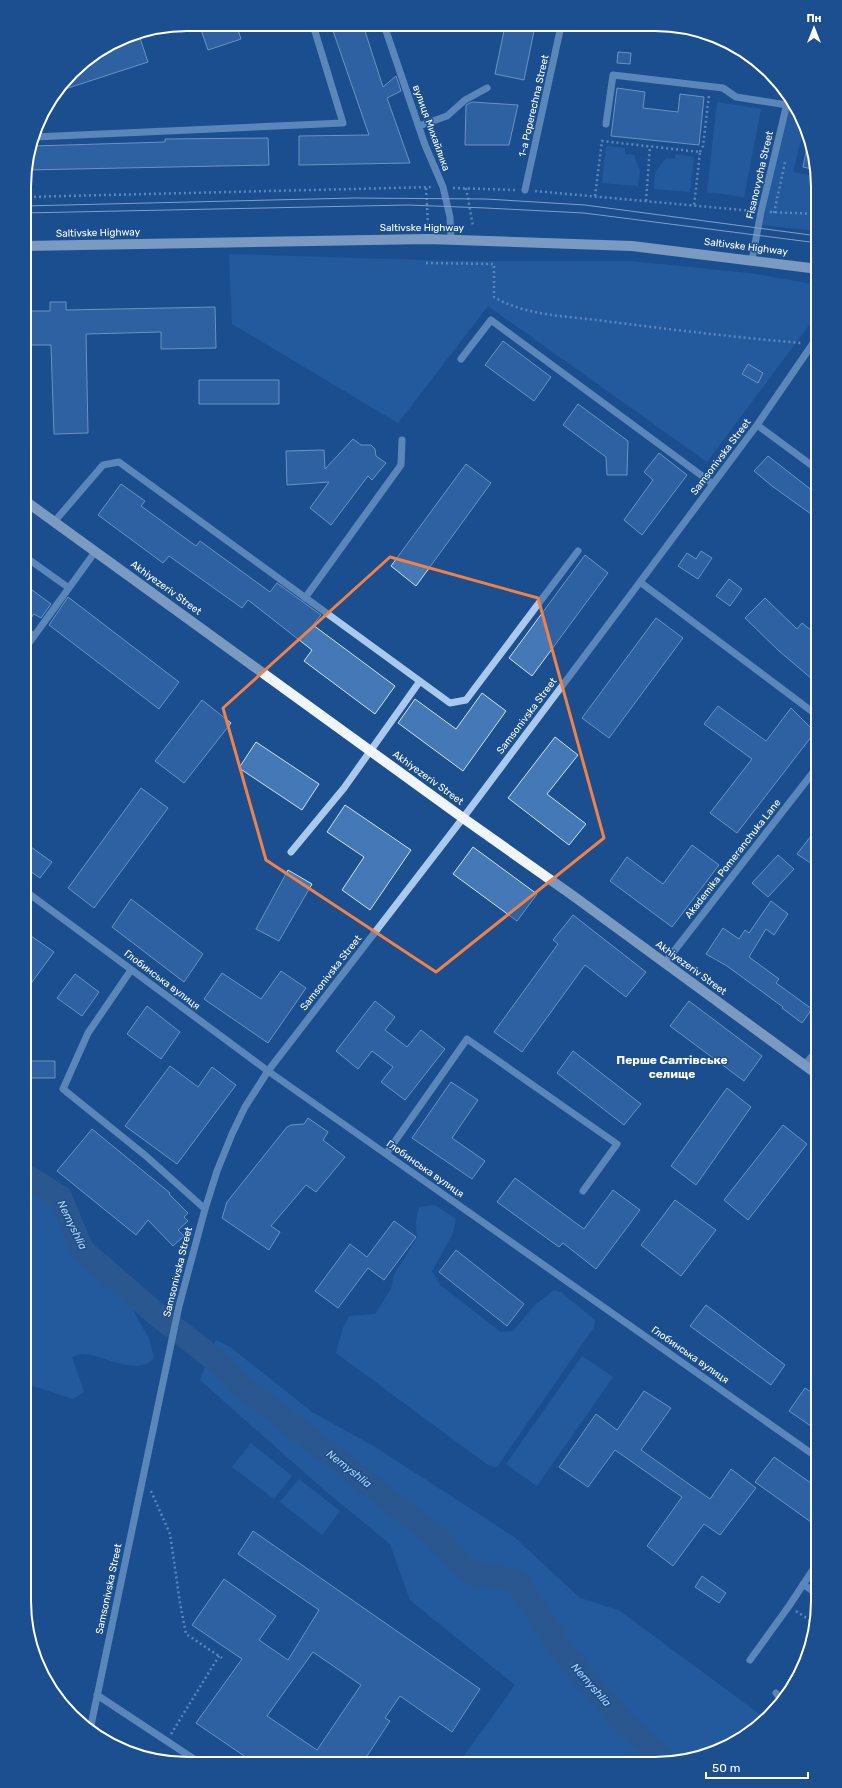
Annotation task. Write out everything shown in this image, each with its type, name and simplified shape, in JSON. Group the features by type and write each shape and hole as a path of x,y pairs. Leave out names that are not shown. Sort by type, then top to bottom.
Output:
{"main road":[{"name":"Saltivske Highway","path":"31,246 451,239 632,246 811,268"},
{"name":"Akhiyezeriv Street","path":"31,505 463,818 572,895 811,1070"}],"street":[{"path":"39,137 343,123 315,31"},
{"name":"вулиця Михайлика","path":"386,31 418,126 442,187 450,217 451,239"},
{"name":"1-a Poperechna Street","path":"525,190 561,31"},
{"path":"606,124 613,75 723,88 736,97 787,105"},
{"path":"418,126 447,116 465,100 487,88"},
{"name":"Fisanovycha Street","path":"752,260 761,212 787,105"},
{"path":"460,359 491,320 713,484"},
{"name":"Samsonivska Street","path":"91,1724 179,1306 205,1209 217,1171 245,1107 268,1071 463,818 758,425 811,347"},
{"path":"758,425 811,465"},
{"path":"305,598 401,465 402,440"},
{"path":"54,522 103,464 119,462 450,703 466,700 578,551"},
{"path":"31,640 95,552"},
{"path":"31,561 69,588"},
{"path":"640,582 811,711"},
{"path":"291,852 344,788 420,681"},
{"name":"Akademika Pomeranchuka Lane","path":"664,964 811,775"},
{"name":"Глобинська вулиця","path":"31,895 268,1071 811,1453"},
{"path":"131,970 88,1033 63,1089 146,1156 205,1209"},
{"path":"386,1154 467,1039 617,1144 583,1191"},
{"path":"804,1066 811,1058"},
{"path":"750,1660 811,1572"},
{"path":"803,1584 811,1590"},
{"path":"776,1693 779,1696"},
{"path":"97,1695 191,1757"}],"path":[{"path":"694,206 700,152 703,146 710,87"},
{"path":"596,196 602,141 700,152"},
{"path":"646,201 650,146"},
{"path":"31,197 442,187 525,190 761,212 811,214"},
{"path":"426,188 428,224"},
{"path":"466,188 473,226"},
{"path":"426,263 494,264 494,297 505,304 535,312 648,327 811,344"},
{"path":"143,1474 170,1534 186,1634 222,1658"},
{"path":"789,1606 810,1620"},
{"path":"167,1741 219,1656"}],"highlighted area":[{"path":"390,557 538,598 604,838 436,972 266,860 223,708"}],"shaded area":[{"path":"717,102 761,109 744,197 707,192"},
{"path":"789,107 802,135 793,172 811,176 811,230 762,225"},
{"path":"606,146 625,148 625,154 634,155 640,171 638,186 602,183"},
{"path":"676,154 694,157 690,192 654,189 655,173 666,158 675,159"},
{"path":"229,254 453,261 630,261 749,273 811,284 811,322 707,462 488,306 398,423 232,324"},
{"path":"31,1186 54,1201 80,1259 129,1303 149,1339 154,1357 148,1363 140,1366 131,1366 92,1355 80,1354 72,1357 84,1392 73,1399 31,1385"},
{"path":"435,1205 456,1219 452,1235 432,1271 440,1285 501,1332 513,1331 536,1304 554,1290 561,1292 595,1320 594,1327 497,1467 488,1465 336,1353 343,1328 349,1316 375,1314 391,1289 394,1275 417,1238 416,1221 419,1207"},
{"path":"216,1340 230,1347 312,1412 375,1447 514,1537 580,1598 620,1611 761,1715 742,1731 724,1741 705,1749 675,1756 463,1757 515,1685 410,1600 390,1544 323,1489 200,1380"},
{"path":"582,1356 613,1377 537,1486 506,1464"},
{"path":"251,1443 292,1476 274,1499 232,1467"},
{"path":"299,1479 340,1511 322,1535 280,1502"}],"building":[{"path":"201,31 238,31 241,39 208,50"},
{"path":"333,31 365,31 383,87 396,76 401,91 387,98 410,163 299,165 299,136 369,135"},
{"path":"504,31 534,31 524,80 495,74"},
{"path":"140,38 148,62 66,89 84,70 100,57 137,39"},
{"path":"618,52 631,53 630,64 617,63"},
{"path":"617,88 645,92 643,108 678,112 680,94 704,97 699,145 611,136"},
{"path":"472,102 518,105 509,145 465,145 466,105"},
{"path":"268,138 269,165 32,170 36,146 165,142 165,139"},
{"path":"807,150 810,169 803,167"},
{"path":"50,302 66,302 66,310 215,307 216,348 161,349 161,332 86,334 88,433 54,434 51,345 31,345 31,311 50,311"},
{"path":"503,341 551,377 534,401 485,365"},
{"path":"748,364 763,373 758,383 742,374"},
{"path":"199,380 279,380 279,404 199,404"},
{"path":"578,404 628,441 627,475 607,475 606,457 563,425"},
{"path":"353,439 361,445 371,445 375,449 376,456 386,463 372,480 368,476 331,525 310,508 329,482 287,485 286,451 324,450 325,469"},
{"path":"659,453 687,475 642,535 624,520 653,480 644,472"},
{"path":"768,456 811,490 811,514 772,486 754,471"},
{"path":"466,464 491,483 416,586 391,566"},
{"path":"121,484 145,501 141,506 196,546 200,541 270,592 277,583 321,615 313,625 395,686 375,714 304,661 312,650 248,600 242,608 169,556 163,563 98,515"},
{"path":"701,551 712,558 698,579 678,566 687,553 696,559"},
{"path":"585,555 608,573 532,676 509,658"},
{"path":"729,579 742,589 730,606 716,596"},
{"path":"31,589 51,604 41,618 34,614 31,618"},
{"path":"68,597 179,682 159,709 49,625"},
{"path":"765,598 797,629 802,623 811,630 811,678 779,651 745,618"},
{"path":"656,618 683,638 609,738 582,718"},
{"path":"482,693 506,711 463,771 398,723 415,699 456,729"},
{"path":"202,700 231,723 184,783 155,761"},
{"path":"718,706 766,741 791,708 811,728 811,737 737,833 710,813 752,759 704,724"},
{"path":"555,737 578,755 547,794 586,824 569,845 508,798"},
{"path":"256,742 319,784 302,810 239,768"},
{"path":"141,788 168,808 94,908 68,888"},
{"path":"345,805 411,850 370,910 342,890 364,857 327,832"},
{"path":"811,836 811,863 797,854"},
{"path":"692,845 719,865 672,927 610,881 627,857 663,884"},
{"path":"31,847 52,862 40,878 31,872"},
{"path":"473,847 537,894 517,921 453,874"},
{"path":"778,855 794,869 768,897 752,883"},
{"path":"288,870 312,884 279,941 256,929"},
{"path":"131,899 203,954 184,982 112,927"},
{"path":"771,901 788,914 774,935 766,929 749,957 779,979 776,983 811,1008 802,1023 782,1008 783,1007 727,966 706,954 723,928 739,939 745,930 749,933"},
{"path":"573,915 646,972 626,997 585,965 522,1052 494,1032 558,944 553,940"},
{"path":"31,936 54,952 31,983"},
{"path":"281,971 306,988 268,1043 204,999 222,973 261,999"},
{"path":"75,974 99,992 82,1016 57,998"},
{"path":"375,1001 395,1017 385,1030 407,1047 421,1030 445,1049 405,1100 381,1082 393,1067 372,1051 358,1069 336,1051"},
{"path":"689,1001 762,1056 744,1081 670,1026"},
{"path":"147,1006 180,1032 161,1059 127,1034"},
{"path":"573,1051 641,1104 624,1125 557,1073"},
{"path":"31,1061 55,1061 55,1078 31,1078"},
{"path":"170,1066 198,1087 212,1067 236,1085 177,1164 125,1126"},
{"path":"451,1082 478,1100 452,1138 485,1161 472,1179 412,1138"},
{"path":"727,1088 751,1107 696,1185 671,1166"},
{"path":"308,1118 328,1132 323,1140 345,1157 316,1192 306,1185 271,1226 280,1232 269,1250 222,1218 227,1202 287,1127 291,1125 304,1124"},
{"path":"783,1125 807,1144 748,1220 724,1200"},
{"path":"92,1129 170,1193 169,1194 188,1213 184,1217 188,1221 178,1230 184,1236 173,1246 148,1220 136,1235 57,1171"},
{"path":"515,1178 584,1229 613,1190 640,1210 596,1269 563,1243 559,1247 497,1202"},
{"path":"675,1200 716,1230 681,1276 641,1245"},
{"path":"394,1221 416,1237 384,1280 368,1268 338,1308 315,1291 350,1244 367,1257"},
{"path":"456,1250 524,1304 507,1326 439,1272"},
{"path":"706,1305 785,1365 771,1385 690,1326"},
{"path":"805,1388 811,1392 811,1426 789,1411"},
{"path":"644,1391 671,1408 641,1450 710,1499 731,1469 756,1488 720,1535 704,1524 673,1566 647,1546 682,1497 615,1450 588,1487 559,1467 596,1414 617,1430"},
{"path":"774,1457 811,1483 811,1522 755,1482"},
{"path":"253,1531 480,1689 452,1732 400,1696 385,1718 390,1721 366,1757 246,1757 196,1723 242,1659 192,1625 224,1579 276,1616 259,1640 288,1660 319,1610 238,1554","holes":["313,1652 361,1685 317,1750 267,1716"]},
{"path":"702,1576 726,1593 719,1603 695,1587"}],"waterway":[{"name":"Nemyshlia","path":"31,1179 60,1197 82,1250 155,1313 218,1362 238,1383 437,1537 469,1572 517,1581 561,1650 620,1719 662,1757"}],"tram line":[{"path":"31,206 355,198 486,199 585,205 811,235"},
{"path":"31,213 408,205 584,213 811,242"}],"district":[{"name":"Перше Салтівське селище","path":"672,1067"}]}
